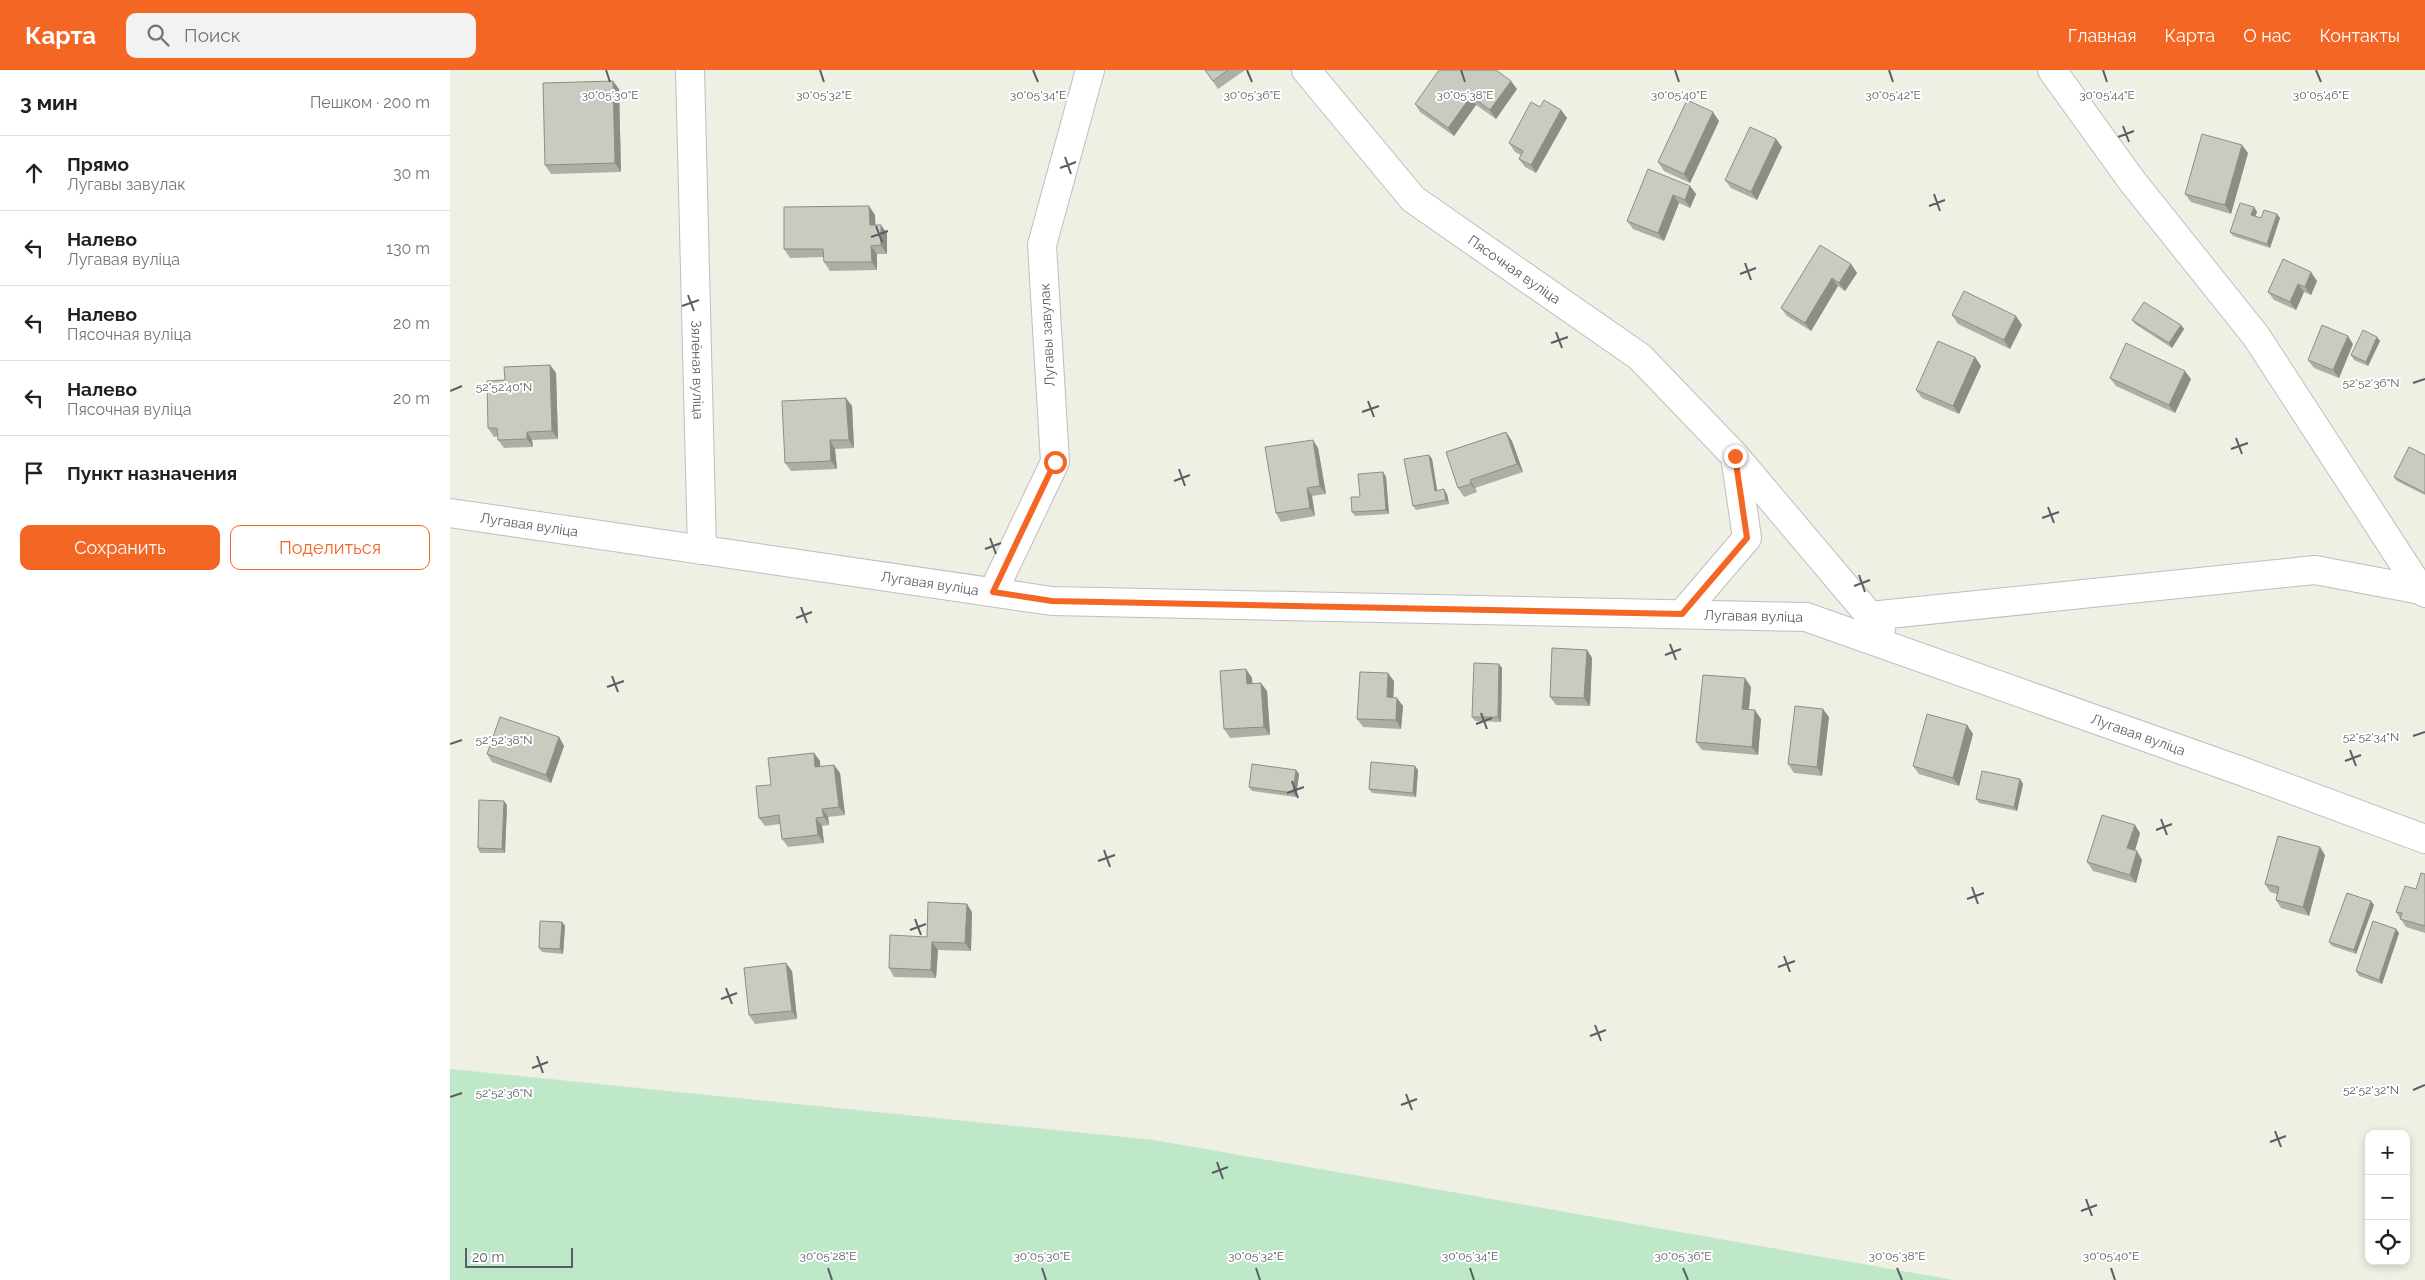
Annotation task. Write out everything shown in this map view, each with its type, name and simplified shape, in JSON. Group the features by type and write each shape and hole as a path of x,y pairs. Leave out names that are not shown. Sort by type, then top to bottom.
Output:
{"street":[{"name":"Зялёная вуліца","path":"690,70 702,550"},
{"name":"Лугавы завулак","path":"993,592 1055,462 1042,245 1090,70"},
{"name":"Пясочная вуліца","path":"1306,70 1413,199 1640,358 1735,456 1898,649"},
{"path":"2052,70 2132,181 2256,336 2423,591"},
{"path":"1682,614 1747,538 1735,456"},
{"name":"Лугавая вуліца","path":"450,513 1052,601 1806,617 2425,839"},
{"path":"1870,616 2315,570 2423,591"}],"green space":[{"path":"450,1069 1154,1140 1954,1280 450,1280"}],"building":[{"path":"1205,70 1228,70 1213,81"},
{"path":"1439,70 1496,70 1511,81 1490,110 1471,96 1448,128 1415,104"},
{"path":"613,81 615,163 545,165 543,83"},
{"path":"1544,100 1561,110 1531,165 1519,159 1523,151 1509,143 1531,102 1540,107"},
{"path":"1687,100 1713,112 1684,174 1658,162"},
{"path":"1750,127 1776,139 1751,192 1725,180"},
{"path":"2202,134 2242,145 2225,205 2185,194"},
{"path":"1648,169 1690,186 1685,200 1673,195 1658,233 1627,221"},
{"path":"2240,203 2254,207 2251,215 2261,218 2264,210 2277,214 2267,244 2230,232"},
{"path":"869,206 870,225 881,225 881,245 871,246 872,262 824,262 823,249 784,249 784,207"},
{"path":"1820,245 1851,264 1839,283 1832,278 1805,323 1781,308"},
{"path":"2283,259 2311,272 2305,287 2298,284 2290,302 2268,292"},
{"path":"1964,291 2016,316 2004,340 1952,315"},
{"path":"2144,302 2181,325 2169,343 2132,320"},
{"path":"2322,325 2348,336 2333,370 2308,360"},
{"path":"2363,330 2377,337 2366,362 2351,355"},
{"path":"1938,341 1975,357 1953,406 1916,390"},
{"path":"2126,343 2185,371 2169,405 2110,378"},
{"path":"550,365 552,431 527,432 527,439 498,440 497,428 488,428 487,381 505,380 504,367"},
{"path":"846,398 849,440 830,440 831,461 785,463 782,401"},
{"path":"1506,432 1517,464 1470,480 1471,484 1458,488 1446,452"},
{"path":"1313,440 1320,486 1307,488 1310,508 1276,513 1265,447"},
{"path":"2409,447 2425,455 2425,493 2394,477"},
{"path":"1429,455 1435,491 1444,489 1446,500 1413,506 1404,459"},
{"path":"1383,472 1386,510 1352,512 1351,497 1360,497 1358,474"},
{"path":"1552,648 1587,650 1584,698 1550,697"},
{"path":"1474,663 1499,664 1498,717 1472,717"},
{"path":"1246,669 1247,684 1261,683 1264,727 1224,729 1220,671"},
{"path":"1360,672 1388,673 1387,697 1397,698 1396,720 1357,719"},
{"path":"1703,675 1745,678 1742,709 1755,710 1752,747 1696,742"},
{"path":"1795,706 1823,709 1817,767 1788,764"},
{"path":"1927,714 1967,725 1953,778 1913,766"},
{"path":"500,717 559,737 546,775 487,754"},
{"path":"814,753 815,767 834,765 839,807 822,809 824,817 816,818 818,835 782,839 779,815 759,818 756,786 771,785 768,758"},
{"path":"1371,762 1415,766 1413,793 1369,789"},
{"path":"1252,764 1296,770 1293,793 1249,787"},
{"path":"1982,771 2020,779 2014,807 1976,799"},
{"path":"479,800 504,801 502,849 478,848"},
{"path":"2102,815 2135,825 2127,848 2137,851 2130,875 2087,862"},
{"path":"2278,836 2320,847 2303,907 2276,900 2279,887 2265,884"},
{"path":"2421,873 2425,874 2425,926 2400,919 2402,913 2396,912 2405,886 2416,889"},
{"path":"2347,893 2371,901 2354,950 2329,942"},
{"path":"928,902 967,904 965,943 932,942 931,970 889,968 890,935 927,937"},
{"path":"540,921 562,922 560,949 539,948"},
{"path":"2373,921 2396,929 2379,980 2356,971"},
{"path":"786,963 792,1011 749,1015 744,968"}],"route":[{"path":"1055,462 993,592 1052,601 1682,614 1747,538 1735,456"}]}
